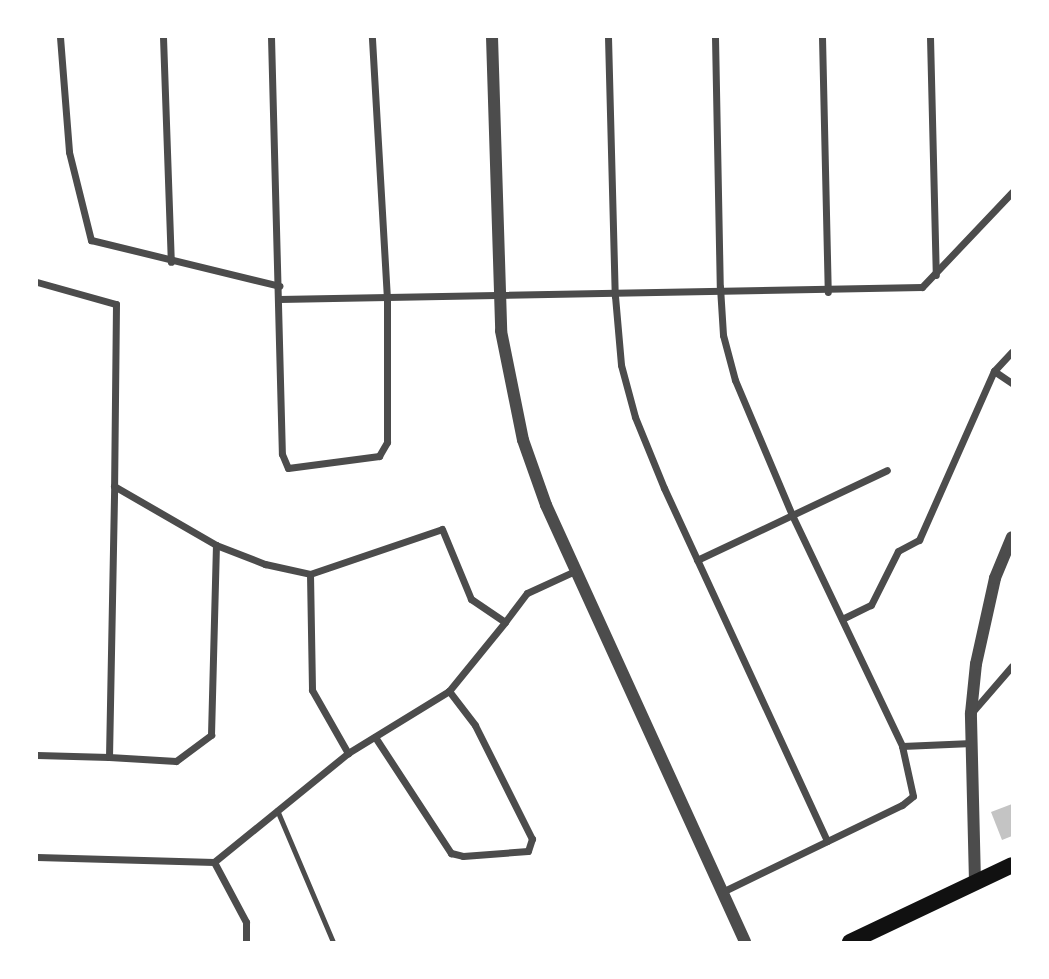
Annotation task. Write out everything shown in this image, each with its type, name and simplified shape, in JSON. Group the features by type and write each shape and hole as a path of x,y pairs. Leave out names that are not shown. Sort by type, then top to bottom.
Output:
{"main road":[{"path":"850,942 1012,865"}],"street":[{"path":"60,37 69,152 86,232 97,245 279,286"},
{"path":"163,37 171,262"},
{"path":"271,37 282,454 288,468 379,456 387,442 387,299 372,37"},
{"path":"492,37 499,298 509,383 523,440 575,571 745,942"},
{"path":"608,37 615,296 621,365 635,417 697,560 827,841"},
{"path":"715,37 723,335 735,380 792,515 902,746 913,796 722,892"},
{"path":"822,37 828,292"},
{"path":"930,37 936,275"},
{"path":"279,299 721,295 922,288 1012,192"},
{"path":"37,282 117,304 109,757"},
{"path":"842,620 871,605 898,551 919,540 994,371 1012,352"},
{"path":"994,371 1012,383"},
{"path":"697,560 887,470"},
{"path":"114,486 216,545 265,564 310,574 442,529 471,599 505,622"},
{"path":"975,883 971,713 983,625 1012,537"},
{"path":"37,755 176,761 211,735 216,545"},
{"path":"37,857 214,862 277,808 348,753 449,691 527,593 575,571"},
{"path":"310,574 312,690 348,753"},
{"path":"971,713 1012,666"},
{"path":"375,737 451,853 463,856 528,851 532,839 521,816 475,725 449,691"},
{"path":"902,746 973,743"},
{"path":"214,862 246,922 246,942"}],"lane":[{"path":"277,808 333,942"}],"building":[{"path":"1012,804 1012,836 1002,840 991,812"}]}
